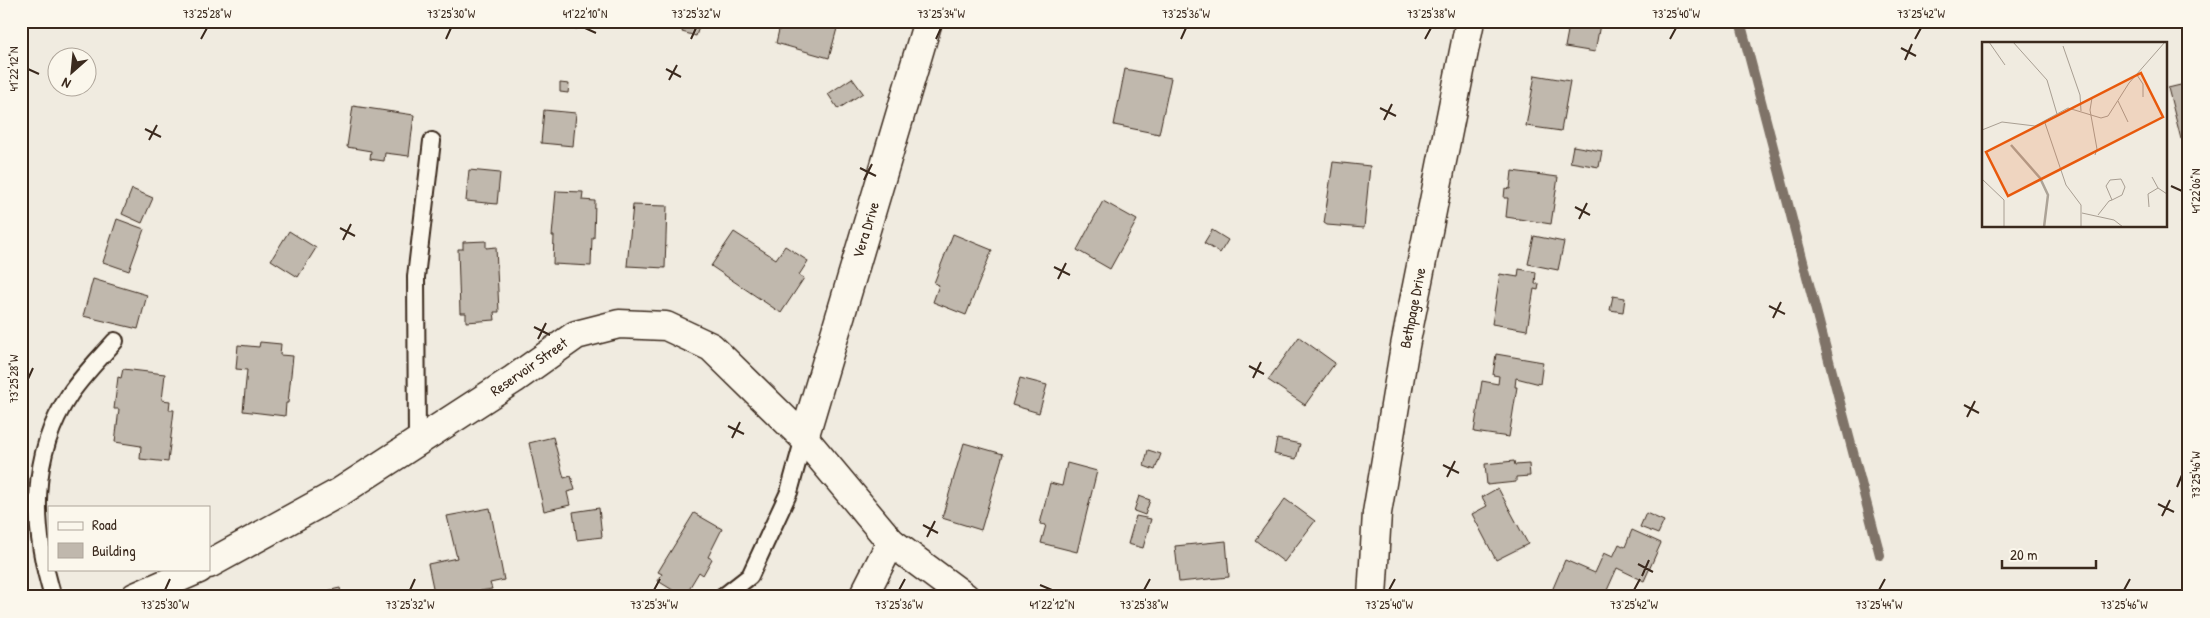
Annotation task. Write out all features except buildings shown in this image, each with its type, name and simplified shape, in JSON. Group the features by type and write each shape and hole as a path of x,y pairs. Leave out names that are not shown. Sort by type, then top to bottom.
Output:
{"street":[{"name":"Vera Drive","path":"804,438 928,21"},
{"name":"Bethpage Drive","path":"1372,597 1377,512 1405,346 1470,21"},
{"name":"Reservoir Street","path":"210,563 340,492 576,335 619,324 666,326 711,347 804,438 891,542 965,597"},
{"path":"863,597 891,542"},
{"path":"135,597 198,570"}],"lane":[{"path":"417,442 416,277 432,141"},
{"path":"53,597 46,570 37,513 38,484 44,450 54,423 70,393 115,341"},
{"path":"723,597 750,576 789,492 804,438"}],"waterway":[{"path":"1740,21 1880,555"}]}
